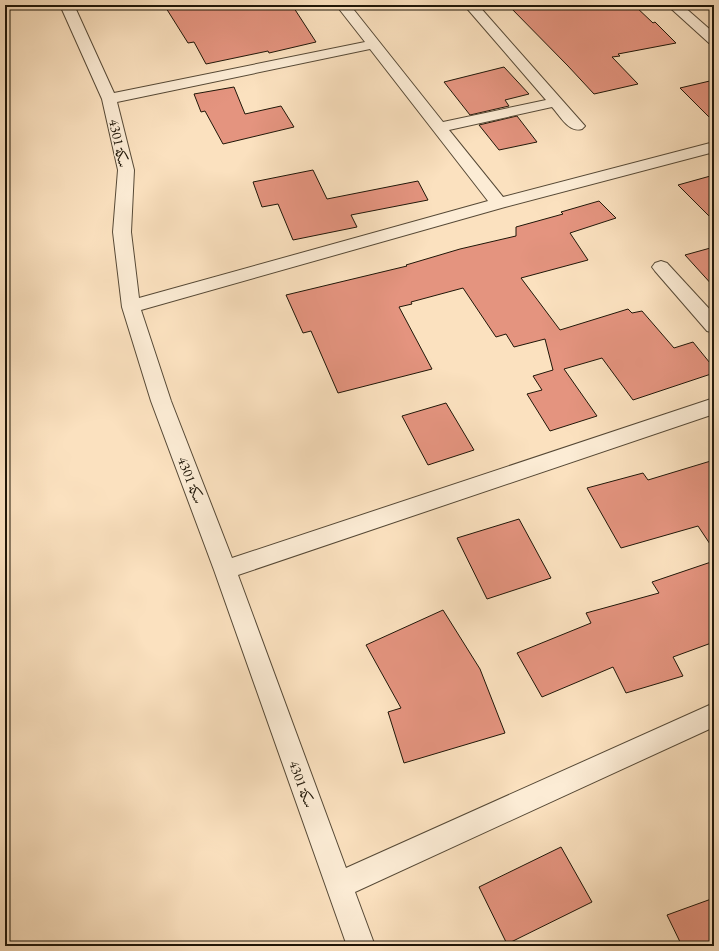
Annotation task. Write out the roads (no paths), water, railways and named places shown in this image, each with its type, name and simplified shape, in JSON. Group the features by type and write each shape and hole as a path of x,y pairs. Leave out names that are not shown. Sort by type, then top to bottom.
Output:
{"street":[{"name":"سكة 4301","path":"67,5 110,99 126,170 122,232 131,307 161,401 225,570 361,946"},
{"path":"343,5 499,203"},
{"path":"471,5 577,126"},
{"path":"674,5 714,40"},
{"path":"110,99 374,44"},
{"path":"440,127 556,102"},
{"path":"131,307 499,203 714,147"},
{"path":"661,267 714,326"},
{"path":"225,570 714,406"},
{"path":"339,885 714,715"}]}
